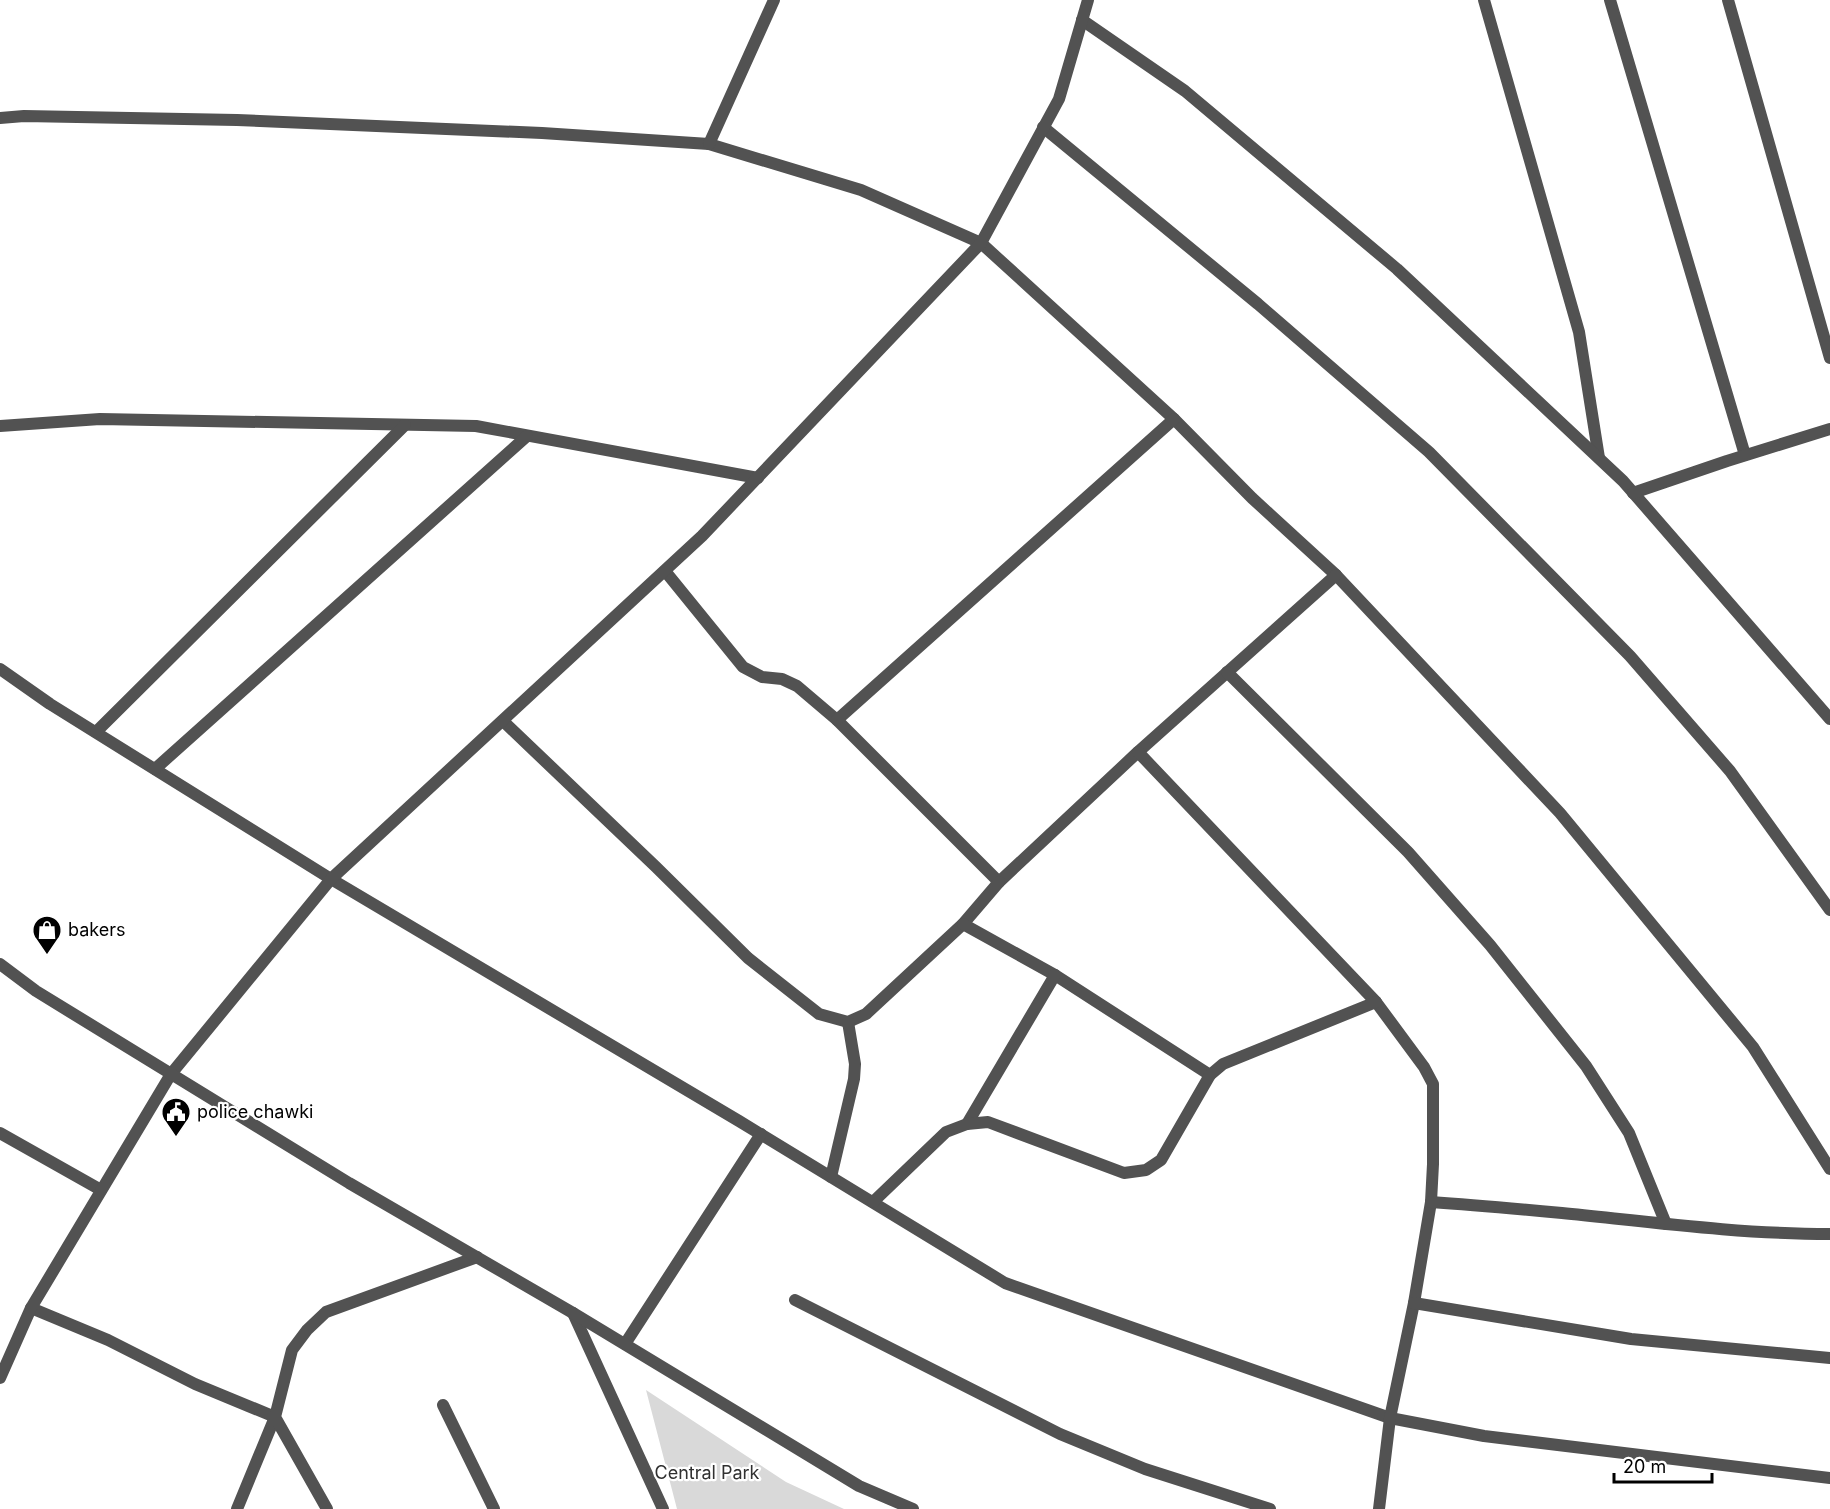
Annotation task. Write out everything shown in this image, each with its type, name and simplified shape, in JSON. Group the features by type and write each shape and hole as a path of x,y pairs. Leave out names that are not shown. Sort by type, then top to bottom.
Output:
{"street":[{"path":"710,144 774,0"},
{"path":"0,1378 31,1308 171,1074 331,879 702,536 981,243 1059,99 1088,0"},
{"path":"1484,0 1579,332 1599,458"},
{"path":"1610,0 1745,455"},
{"path":"1728,0 1830,358"},
{"path":"1082,20 1185,91 1397,269 1599,458 1633,493 1830,719"},
{"path":"0,118 24,116 237,120 542,133 710,144 861,190 981,243 1174,419 1252,498 1336,575 1560,813 1753,1047 1830,1169"},
{"path":"1043,127 1258,304 1429,452 1630,656 1730,771 1830,910"},
{"path":"0,426 100,419 476,426 758,478"},
{"path":"837,720 1174,419"},
{"path":"96,732 405,425"},
{"path":"1633,493 1830,429"},
{"path":"155,769 526,436"},
{"path":"665,571 743,667 762,677 782,680 797,687 837,720 999,882"},
{"path":"503,721 748,958 819,1014 848,1022 866,1014 963,924 999,882 1138,752 1336,575"},
{"path":"0,669 331,879 761,1134 1005,1283 1390,1418 1484,1436 1830,1478"},
{"path":"1227,672 1408,852 1490,945 1586,1066 1629,1134 1666,1224"},
{"path":"1138,752 1376,1002 1424,1067 1433,1084 1431,1202 1414,1303 1390,1418 1379,1509"},
{"path":"963,924 1055,975 1210,1075"},
{"path":"0,964 36,991 349,1183 573,1313 859,1486 913,1509"},
{"path":"967,1124 1055,975"},
{"path":"873,1202 946,1132 967,1124 988,1122 1124,1173 1146,1170 1161,1160 1210,1075 1223,1064 1376,1002"},
{"path":"831,1177 854,1078 855,1065 848,1022"},
{"path":"0,1133 101,1190"},
{"path":"625,1344 761,1134"},
{"path":"1431,1202 1666,1224 1800,1234 1830,1234"},
{"path":"237,1509 275,1417 291,1350 307,1330 326,1311 477,1257"},
{"path":"795,1300 1060,1434 1145,1469 1270,1509"},
{"path":"1414,1303 1631,1339 1830,1358"},
{"path":"31,1308 108,1340 195,1384 275,1417 327,1509"},
{"path":"573,1313 663,1509"},
{"path":"443,1405 494,1509"}],"green space":[{"name":"Central Park","path":"646,1390 786,1482 844,1509 677,1509"}],"place":[{"name":"bakers","path":"47,956"},
{"name":"police chawki","path":"176,1138"}]}
